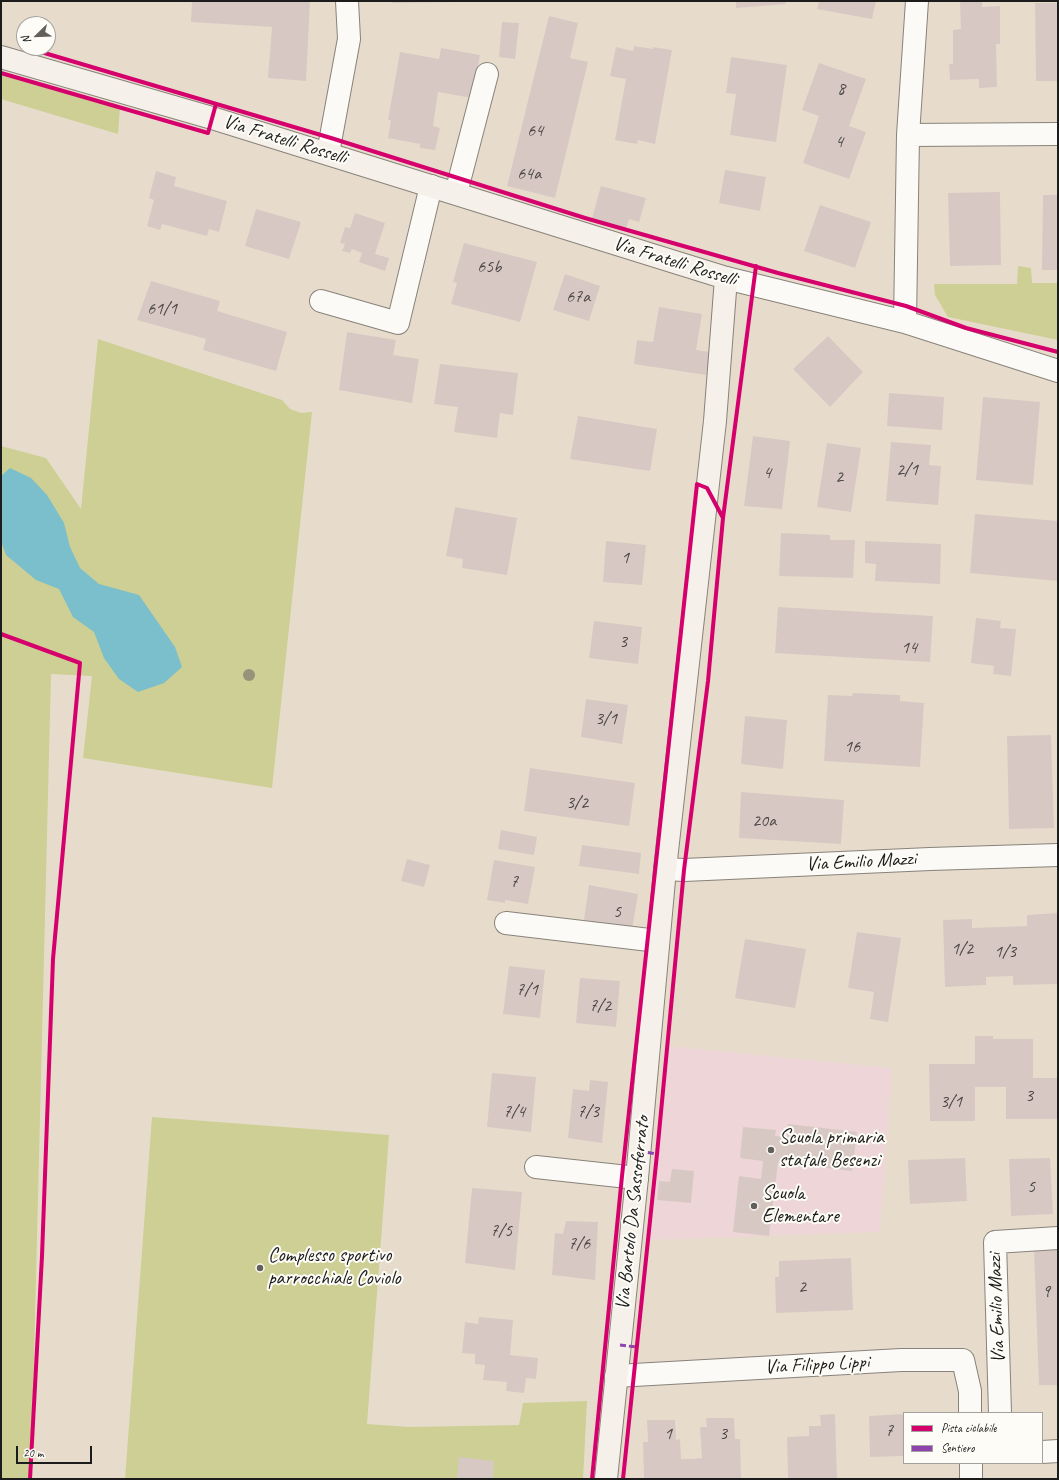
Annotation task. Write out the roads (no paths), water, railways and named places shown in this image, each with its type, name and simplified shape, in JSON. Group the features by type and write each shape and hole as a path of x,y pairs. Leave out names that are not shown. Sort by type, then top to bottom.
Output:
{"street":[{"path":"328,153 349,39 347,1"},
{"path":"905,322 908,135 918,1"},
{"name":"Via Fratelli Rosselli","path":"1,57 328,153 726,278 905,322 1058,371"},
{"path":"456,194 487,74"},
{"path":"908,135 1058,134"},
{"path":"321,301 398,323 431,186"},
{"name":"Via Bartolo Da Sassoferrato","path":"606,1479 665,869 715,421 726,278"},
{"name":"Via Emilio Mazzi","path":"665,869 684,870 1058,855"},
{"path":"506,923 658,941"},
{"path":"536,1167 636,1178"},
{"name":"Via Emilio Mazzi","path":"1000,1412 995,1242 1058,1238"},
{"name":"Via Filippo Lippi","path":"616,1376 901,1360 963,1360 970,1391 970,1412"},
{"path":"1043,1452 1058,1451"},
{"path":"971,1464 971,1479"}],"water":[{"path":"10,468 31,478 47,495 64,523 70,547 80,568 99,584 139,595 175,647 182,667 164,683 138,692 119,679 104,658 94,632 73,617 59,589 36,580 6,555 1,541 1,476"}],"place":[{"name":"Scuola primaria statale Besenzi","path":"771,1150"},
{"name":"Scuola Elementare","path":"754,1206"},
{"name":"Complesso sportivo parrocchiale Coviolo","path":"260,1268"}]}
